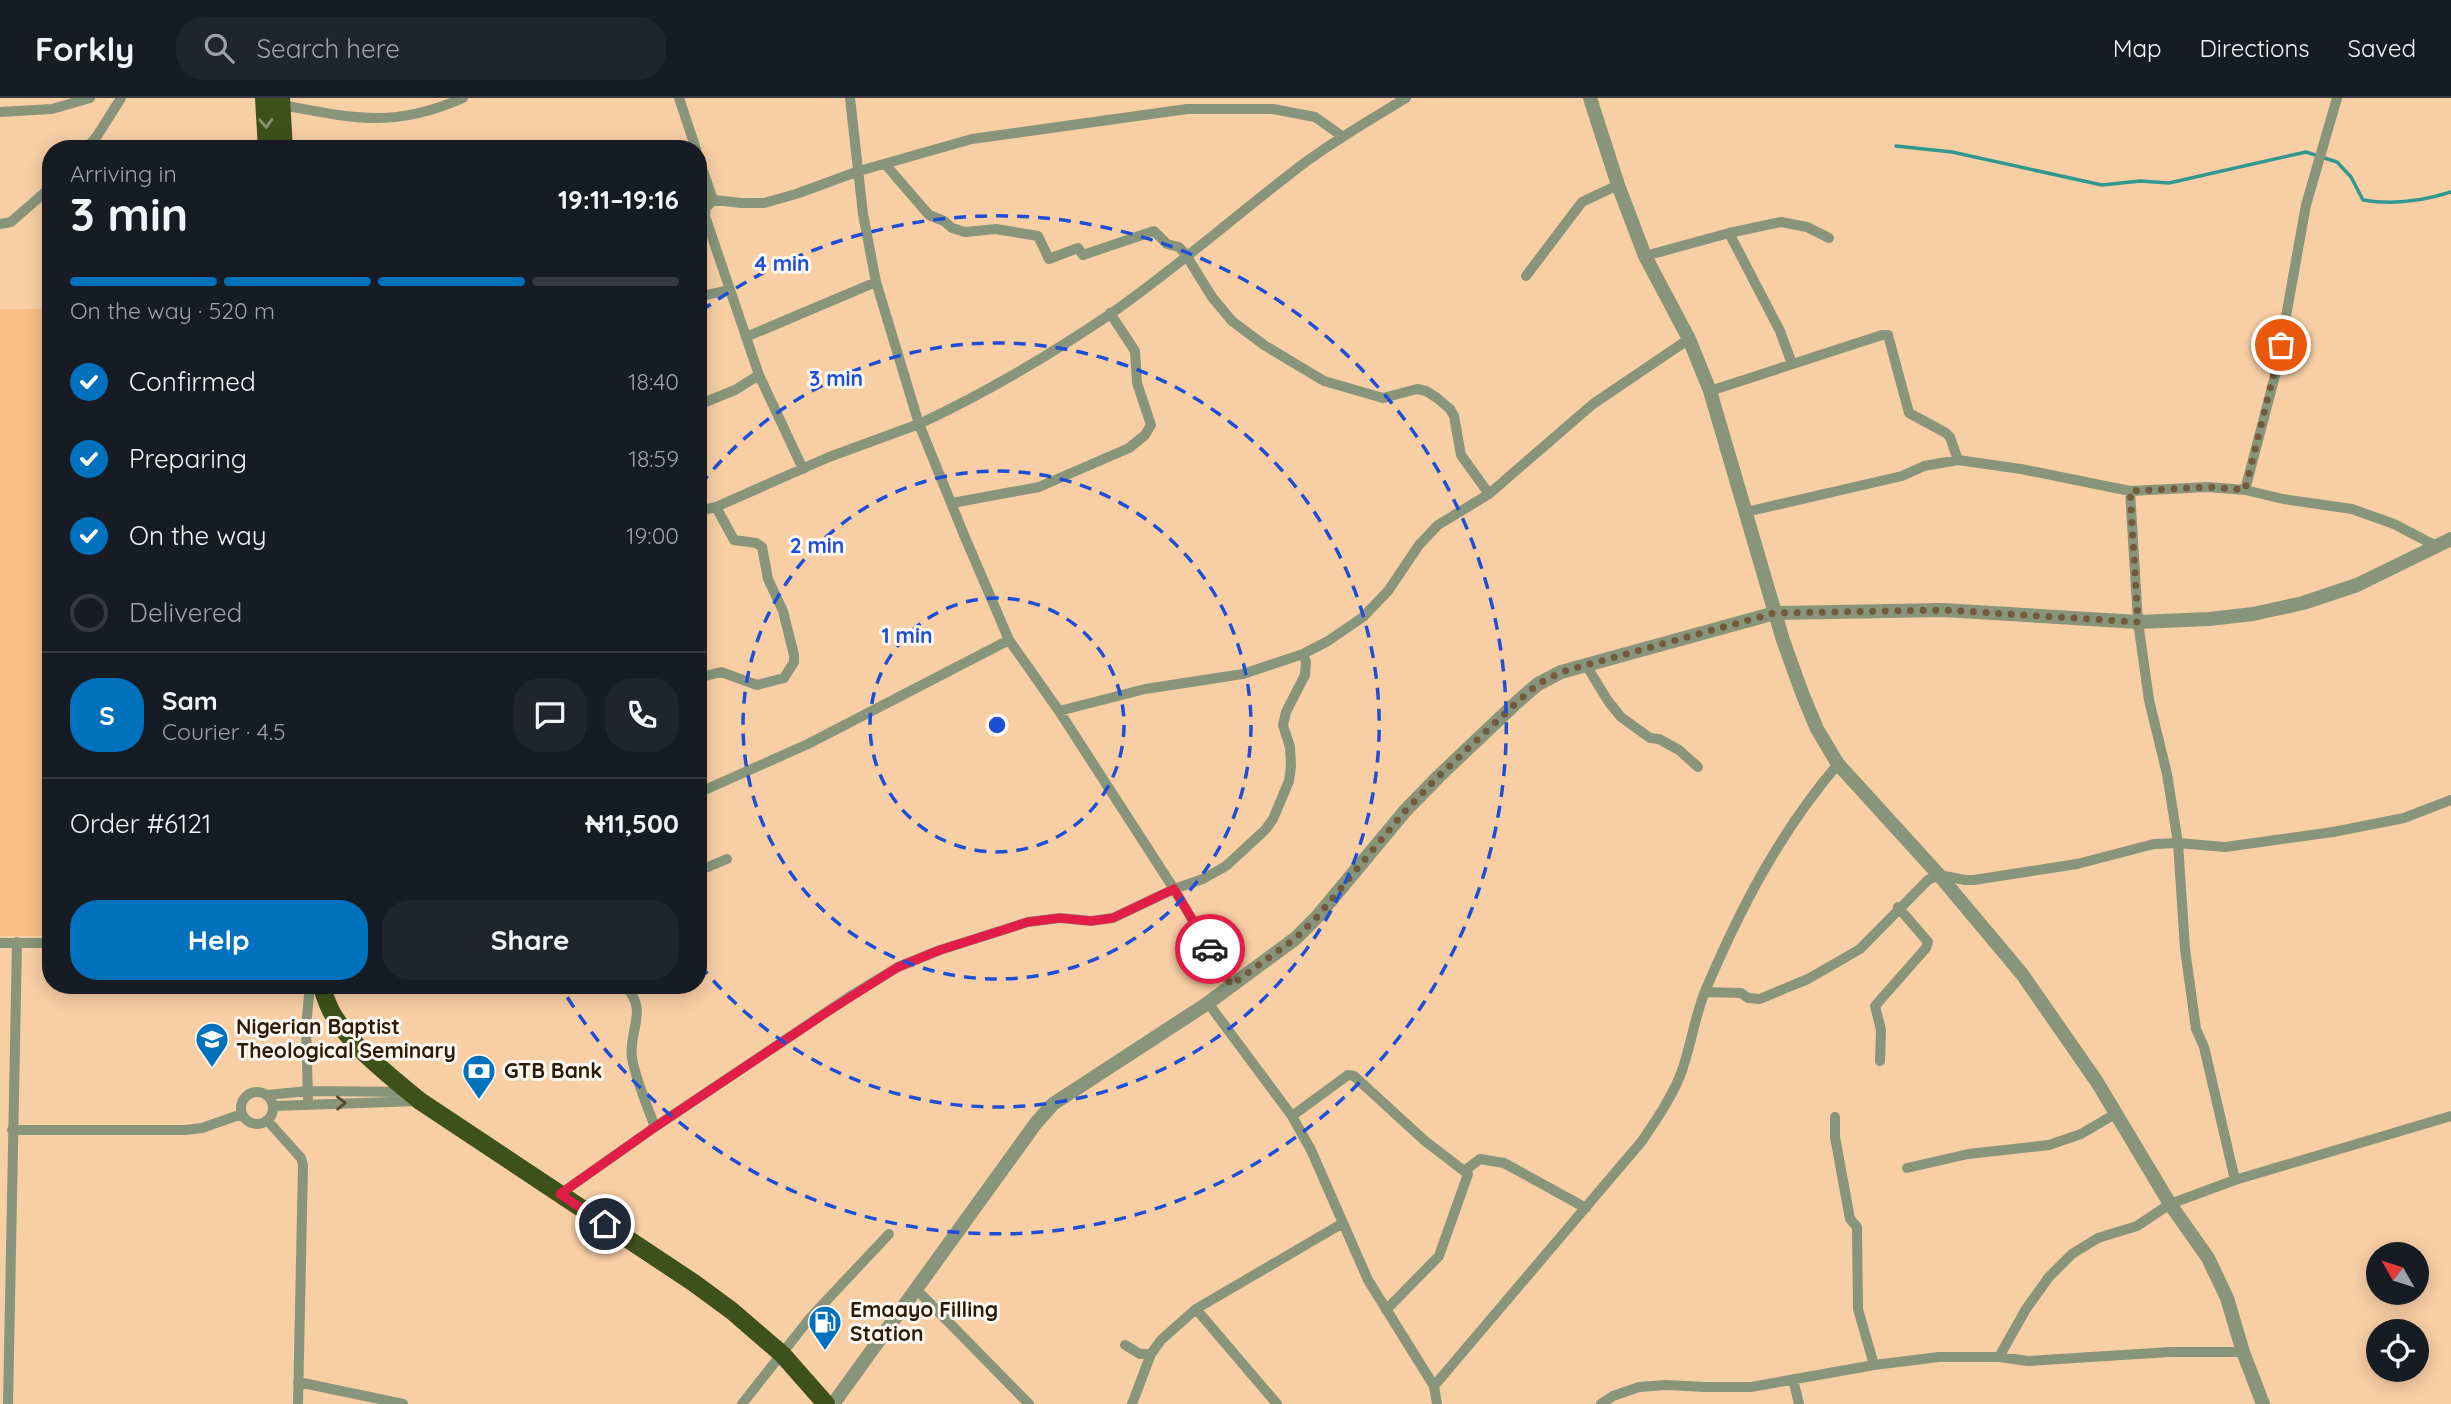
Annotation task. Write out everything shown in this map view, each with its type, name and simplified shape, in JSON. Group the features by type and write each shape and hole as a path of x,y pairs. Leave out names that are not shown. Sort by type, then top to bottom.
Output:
{"highway":[{"path":"264,98 266,140"},
{"path":"282,102 284,140"},
{"path":"325,994 332,1012 355,1042 415,1096 732,1311 782,1354 826,1404"}],"street":[{"path":"0,112 90,98"},
{"path":"94,140 121,98"},
{"path":"282,102 361,119 379,119 429,111 463,98"},
{"path":"680,98 693,140"},
{"path":"850,98 863,214 876,282 919,424 1009,640 1059,711 1174,889 1231,985"},
{"path":"707,510 829,457 919,424 980,395 1110,313 1342,136 1406,98"},
{"path":"1590,98 1618,185 1645,256 1689,339 1710,391 1774,613 1801,693 1817,729 1838,764 1939,875 2022,974 2097,1083 2220,1281 2263,1404"},
{"path":"2245,490 2276,372 2305,205 2337,98"},
{"path":"707,199 764,203 885,163 972,139 1187,109 1241,108 1294,113 1315,117 1342,136"},
{"path":"885,163 929,215 965,232 989,228 1038,236 1049,259 1078,248 1083,255 1154,231 1167,244 1179,247 1186,255 1212,297 1232,321 1264,345 1325,381 1383,398 1417,389 1437,398 1454,416 1461,455 1489,494"},
{"path":"707,182 713,200"},
{"path":"1526,276 1583,202 1618,185"},
{"path":"0,224 11,222 42,195"},
{"path":"707,207 713,200"},
{"path":"707,222 759,375 803,469"},
{"path":"1645,256 1781,222 1807,227 1829,238"},
{"path":"1729,233 1780,331 1793,364"},
{"path":"746,337 876,282"},
{"path":"707,295 729,290"},
{"path":"952,503 1039,487 1129,448 1145,435 1151,425 1137,383 1135,351 1110,313"},
{"path":"1710,391 1888,335 1909,413 1946,433 1958,460"},
{"path":"1059,711 1145,689 1243,674 1303,654 1328,641 1363,617 1388,591 1419,545 1438,525 1489,494 1593,404 1689,339"},
{"path":"707,401 736,390 759,375"},
{"path":"1746,512 1902,476 1924,466 1958,460 2021,469 2130,491 2208,487 2245,490 2283,499 2352,509 2445,543"},
{"path":"2130,491 2138,622 2149,700 2167,774 2178,843 2186,949 2196,1029 2204,1047 2235,1180"},
{"path":"707,676 721,672 757,685 784,678 794,662 783,611 768,579 762,547 756,542 734,540 716,507"},
{"path":"826,1404 916,1289 1036,1123 1053,1104 1208,1003 1296,938 1317,917 1405,811 1538,684 1561,672 1774,613 1944,610 2138,622 2242,615 2303,603 2357,585 2445,543"},
{"path":"707,789 808,744 1009,640"},
{"path":"560,1194 655,1127 898,967 940,950 1028,922 1060,918 1091,921 1113,918 1174,889 1196,883 1226,866 1265,830 1273,819 1289,781 1290,747 1283,725 1286,712 1305,675 1306,662 1303,654"},
{"path":"1586,666 1621,717 1650,738 1662,740 1679,750 1698,767"},
{"path":"1434,1386 1642,1141 1680,1076 1705,992 1768,859 1811,795 1838,764"},
{"path":"1705,992 1741,993 1748,998 1760,999 1808,979 1860,948 1898,907 1928,880 1939,875 1974,880 2077,864 2154,844 2225,847 2333,832 2404,818 2451,800"},
{"path":"707,867 727,859"},
{"path":"1880,1061 1881,1030 1875,1006 1926,948 1928,942 1898,907"},
{"path":"8,1404 17,942"},
{"path":"0,943 42,943"},
{"path":"309,994 306,1027 309,1103"},
{"path":"630,994 637,1003 638,1012 632,1058 655,1127"},
{"path":"1208,1003 1292,1116 1311,1150 1368,1280 1434,1386 1437,1404"},
{"path":"1292,1116 1348,1074 1354,1076 1425,1141 1468,1174 1439,1256 1386,1310"},
{"path":"267,1120 253,1123 242,1114 241,1105 246,1096 258,1092 267,1095 308,1091 415,1096"},
{"path":"267,1095 273,1106"},
{"path":"273,1106 415,1096"},
{"path":"267,1120 273,1106"},
{"path":"12,1130 185,1130 202,1128 242,1114"},
{"path":"1907,1168 1968,1154 2049,1146 2081,1134 2116,1114"},
{"path":"1999,1357 2026,1309 2049,1278 2072,1254 2098,1238 2137,1226 2170,1204 2235,1180 2451,1116"},
{"path":"1835,1117 1835,1137 1850,1219 1857,1227 1858,1309 1874,1365"},
{"path":"0,1118 12,1118"},
{"path":"267,1120 303,1165 298,1404"},
{"path":"1464,1171 1480,1159 1504,1163 1586,1208"},
{"path":"1132,1404 1151,1354 1161,1339 1196,1309 1343,1223"},
{"path":"742,1404 810,1318 889,1234"},
{"path":"0,1271 12,1270"},
{"path":"916,1289 1029,1404"},
{"path":"1196,1309 1277,1404"},
{"path":"1125,1345 1140,1354 1151,1354"},
{"path":"1601,1404 1613,1396 1639,1387 1751,1387 1874,1365 1939,1357 1999,1357 2028,1361 2170,1352 2243,1352"},
{"path":"1793,1379 1799,1404"},
{"path":"298,1382 402,1404"}],"shaded area":[{"path":"0,309 42,309 42,936 0,936"}],"waterway":[{"path":"1896,146 1952,152 2102,185 2140,181 2169,183 2306,152 2337,162 2351,177 2363,200 2407,201 2451,192"}],"way so far":[{"path":"1210,949 1231,985 1296,938 1317,917 1405,811 1438,777 1538,684 1561,672 1774,613 1944,610 2138,622 2130,491 2208,487 2245,490 2281,345"}],"place":[{"name":"Nigerian Baptist Theological Seminary","path":"212,1069"},
{"name":"GTB Bank","path":"479,1101"},
{"name":"Emaayo Filling Station","path":"825,1352"}],"route":[{"path":"605,1224 560,1194 655,1127 898,967 940,950 1028,922 1060,918 1091,921 1113,918 1174,889 1210,949"}]}
